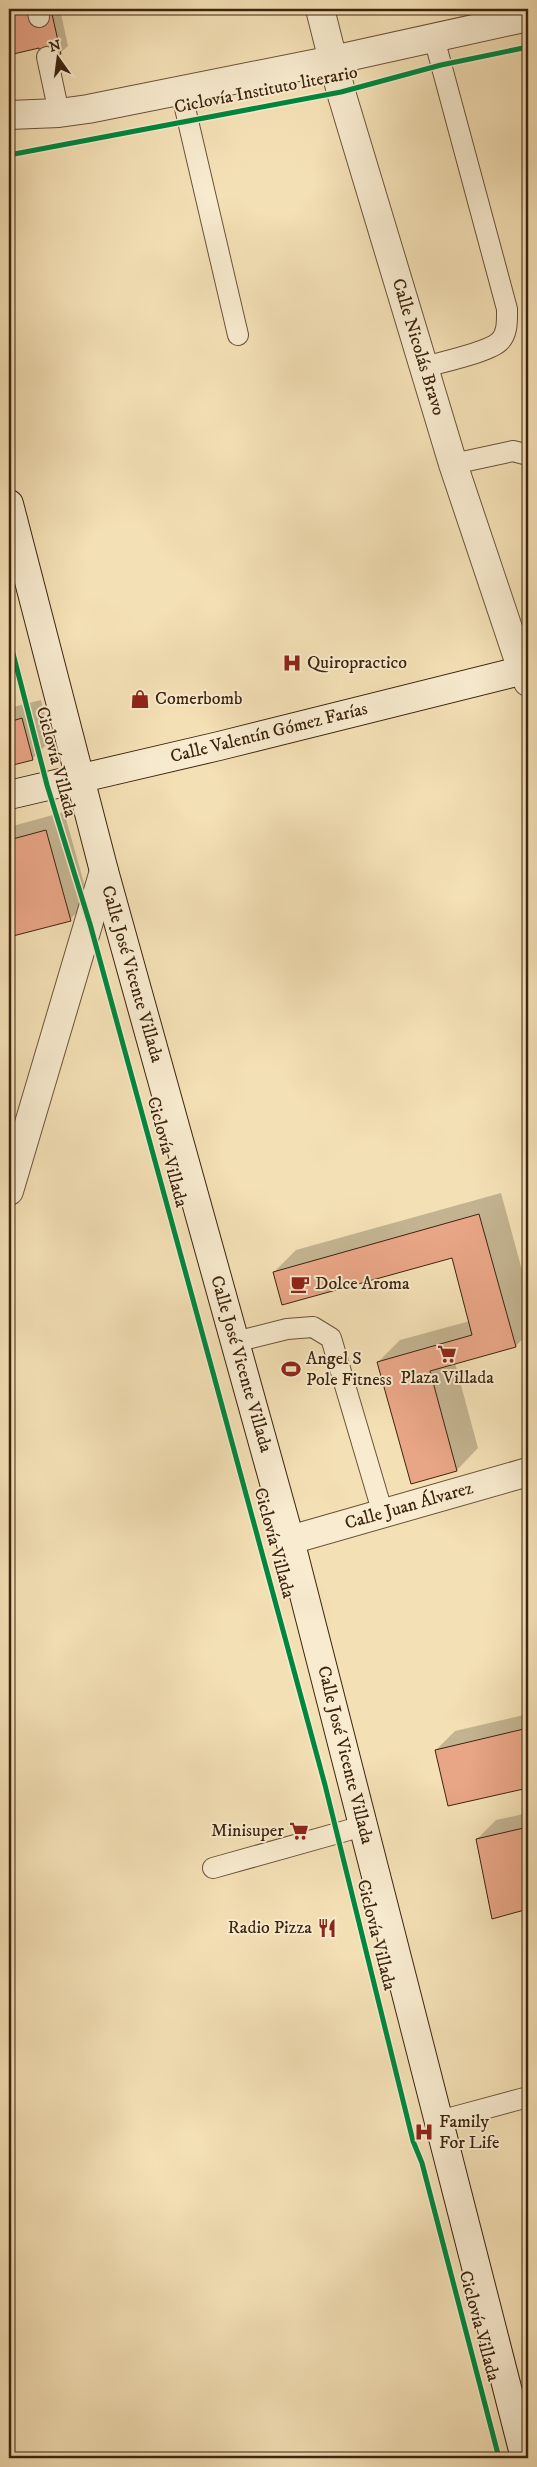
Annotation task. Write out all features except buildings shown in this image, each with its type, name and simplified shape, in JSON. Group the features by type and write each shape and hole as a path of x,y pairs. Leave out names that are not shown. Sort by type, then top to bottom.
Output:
{"main road":[{"name":"Calle Nicolás Bravo","path":"320,9 332,60 453,464 526,674"},
{"path":"9,115 59,114 181,91 528,17"},
{"name":"Calle José Vicente Villada","path":"9,504 104,871 290,1540 525,2458"},
{"name":"Calle Valentín Gómez Farías","path":"9,795 79,777 526,674"},
{"path":"9,1191 104,871"},
{"name":"Calle Juan Álvarez","path":"290,1540 528,1472"}],"lane":[{"path":"424,368 467,356 499,343 506,331 507,309 434,38"},
{"path":"47,57 59,114"},
{"path":"181,91 238,335"},
{"path":"453,464 513,451 528,455"},
{"path":"235,1342 287,1329 313,1326 331,1338 383,1514"},
{"path":"214,1868 364,1826"},
{"path":"439,2121 528,2097"}],"cycle path":[{"name":"Ciclovía Instituto literario","path":"9,155 341,92 441,65 528,47"},
{"name":"Ciclovía Villada","path":"9,638 47,785 90,924 325,1785 413,2141 422,2163 499,2458"}],"place":[{"name":"Quiropractico","path":"292,663"},
{"name":"Comerbomb","path":"140,699"},
{"name":"Dolce Aroma","path":"300,1284"},
{"name":"Plaza Villada","path":"447,1354"},
{"name":"Angel S Pole Fitness","path":"291,1369"},
{"name":"Minisuper","path":"299,1831"},
{"name":"Radio Pizza","path":"327,1928"},
{"name":"Family For Life","path":"424,2132"}]}
